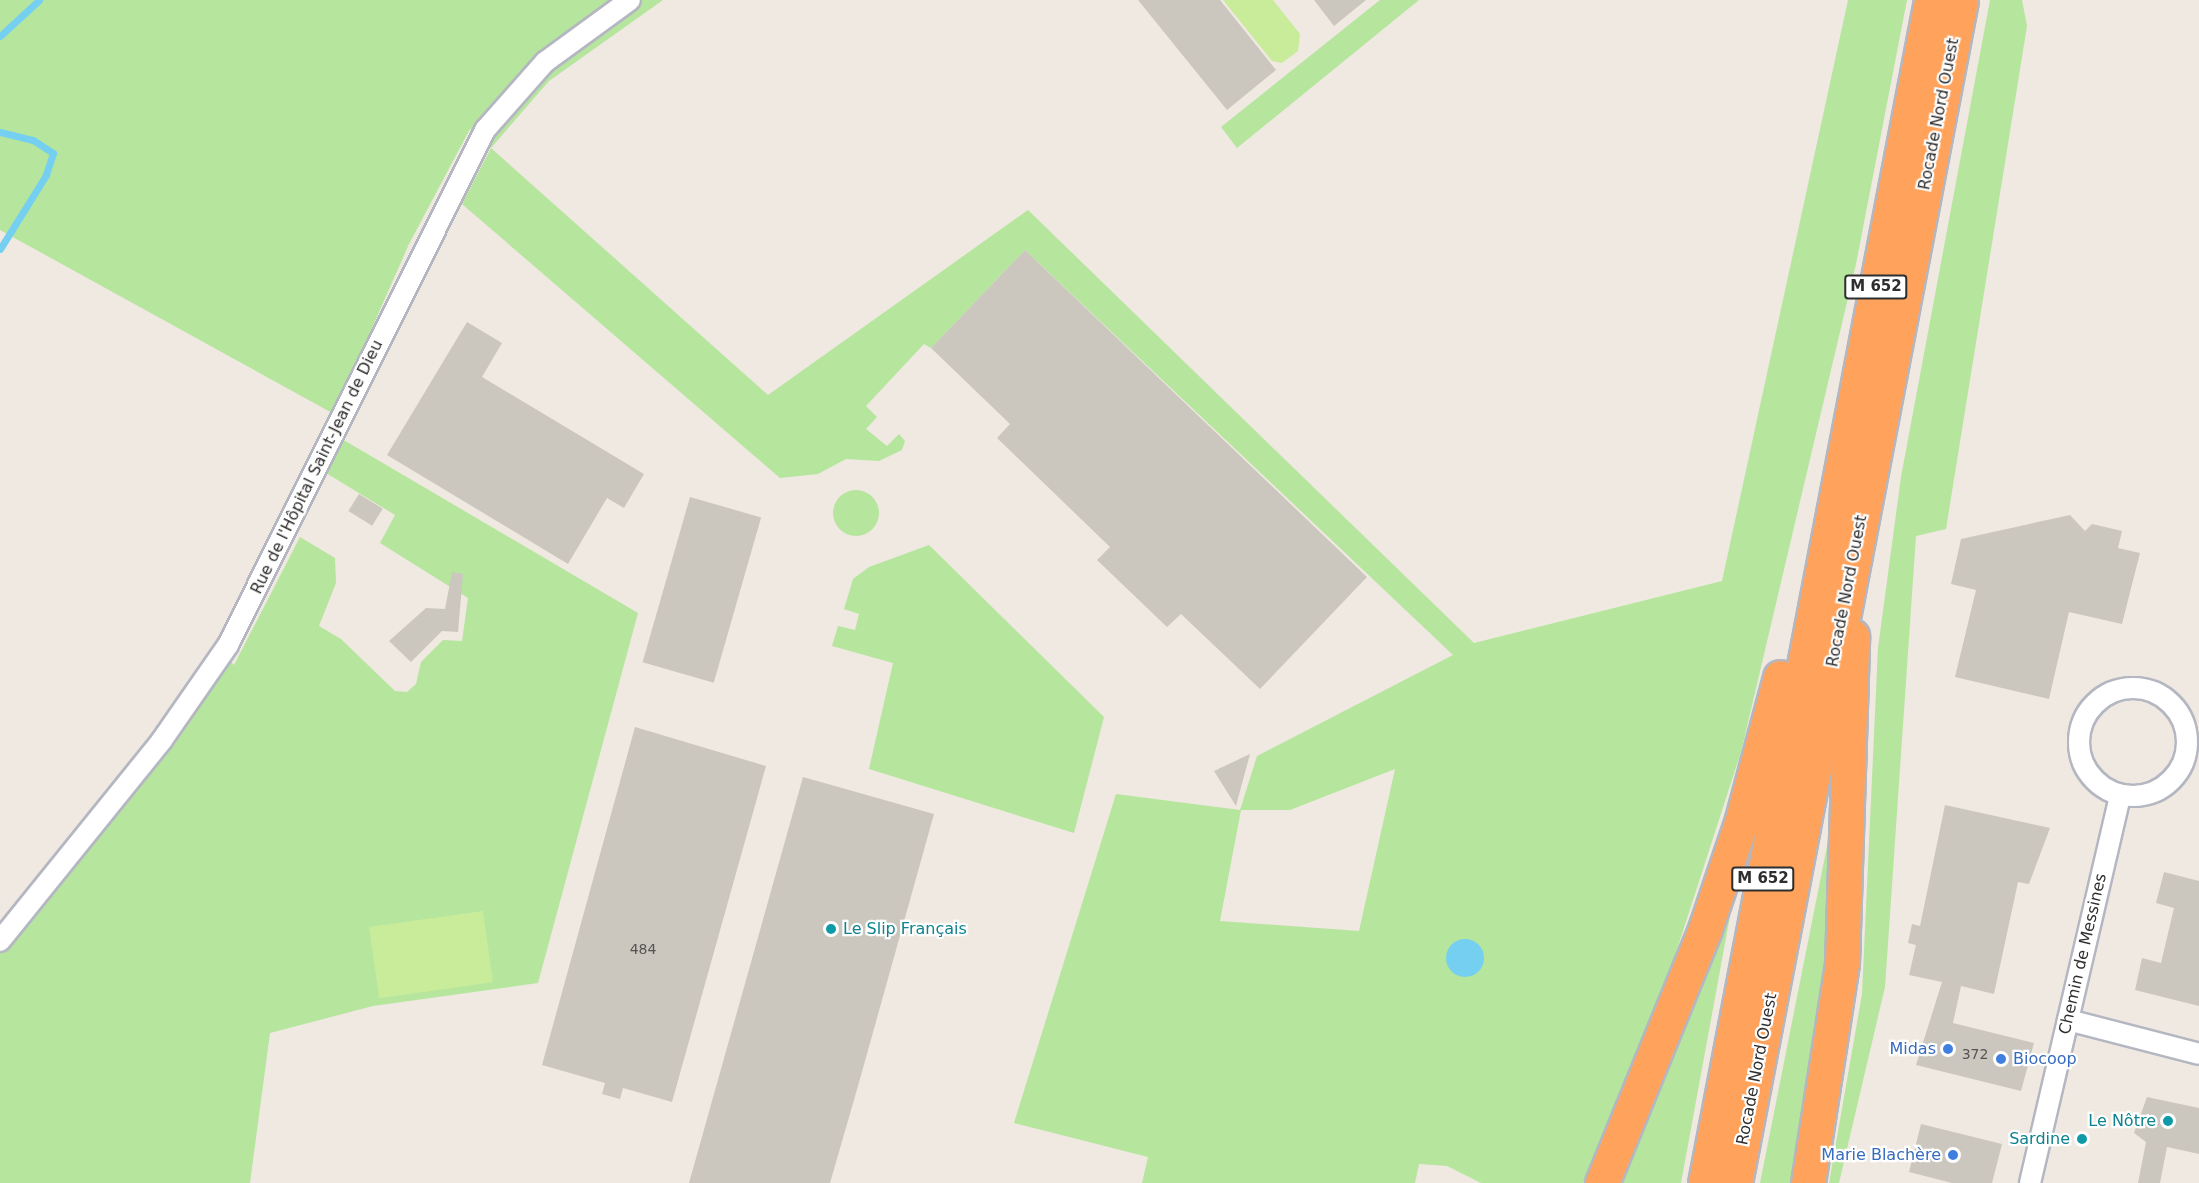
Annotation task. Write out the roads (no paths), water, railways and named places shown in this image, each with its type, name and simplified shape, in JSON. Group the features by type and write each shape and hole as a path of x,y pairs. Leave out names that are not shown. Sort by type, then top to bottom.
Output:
{"highway":[{"name":"Rocade Nord Ouest","path":"1705,1183 1931,0"},
{"name":"Rocade Nord Ouest","path":"1735,1183 1961,0"},
{"path":"1602,1183 1676,1006 1741,823 1814,524 1860,371"},
{"path":"1808,1183 1830,1069 1845,915 1855,653 1846,597"}],"street":[{"name":"Rue de l'Hôpital Saint-Jean de Dieu","path":"0,941 162,740 228,645 485,130 545,62 630,0"},
{"path":"2126,688 2145,689 2170,702 2182,718 2185,757 2161,789 2120,795 2089,774 2081,757 2080,730 2100,699 2126,688"},
{"name":"Chemin de Messines","path":"2030,1183 2120,795"},
{"path":"2068,1020 2199,1054"}],"water":[{"path":"1465,939 1479,944 1484,958 1479,972 1465,977 1451,972 1446,958 1451,944"}],"waterway":[{"path":"0,36 39,0"},
{"path":"0,132 33,140 53,153 46,175 0,249"}],"place":[{"name":"Le Slip Français","path":"831,929"},
{"name":"Midas","path":"1948,1049"},
{"name":"Biocoop","path":"2001,1059"},
{"name":"Le Nôtre","path":"2168,1121"},
{"name":"Sardine","path":"2082,1139"},
{"name":"Marie Blachère","path":"1953,1155"}]}
